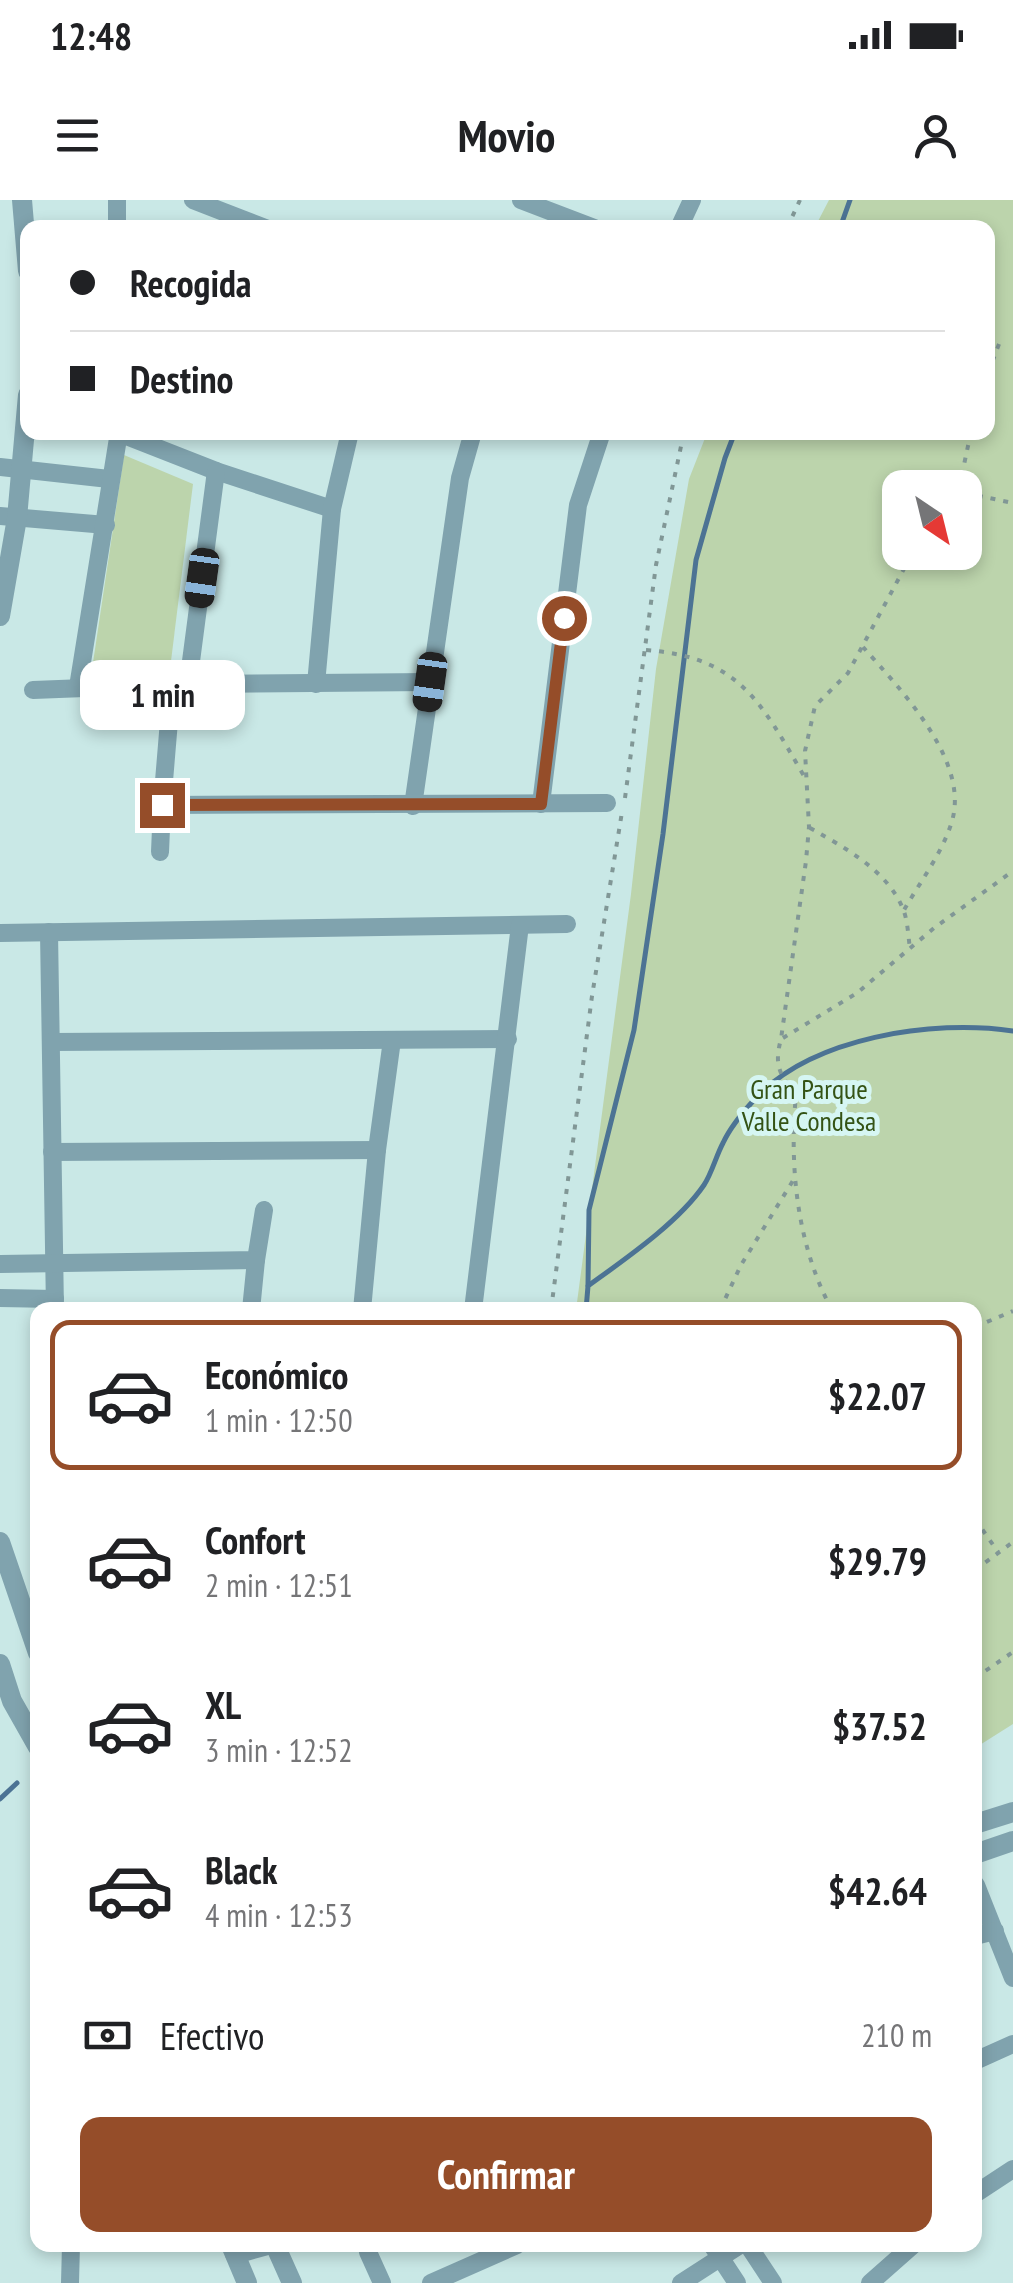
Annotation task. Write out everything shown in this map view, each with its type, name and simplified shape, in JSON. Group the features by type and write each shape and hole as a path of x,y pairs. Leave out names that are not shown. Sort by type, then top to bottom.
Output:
{"street":[{"path":"192,200 244,220"},
{"path":"521,200 567,208"},
{"path":"0,616 11,468 20,429"},
{"path":"78,687 117,440"},
{"path":"136,440 332,509"},
{"path":"316,684 332,509 348,440"},
{"path":"413,806 460,478 471,440"},
{"path":"541,804 578,506 599,440"},
{"path":"11,468 109,480"},
{"path":"160,852 162,805 216,471"},
{"path":"8,517 106,525"},
{"path":"32,690 430,682"},
{"path":"162,805 607,803"},
{"path":"0,933 567,924"},
{"path":"473,1302 520,925"},
{"path":"49,932 55,1302"},
{"path":"51,1042 508,1039"},
{"path":"363,1302 392,1040"},
{"path":"52,1152 377,1150"},
{"path":"251,1302 264,1210"},
{"path":"0,1264 256,1260"},
{"path":"0,1298 37,1302"},
{"path":"0,1542 30,1630"},
{"path":"0,1664 12,1701 30,1733"},
{"path":"982,1822 1013,1812"},
{"path":"982,1851 1013,1840"},
{"path":"982,1900 1013,1978"},
{"path":"982,1934 994,1931"},
{"path":"982,2059 1013,2044"},
{"path":"982,2189 1013,2168"},
{"path":"70,2283 72,2252"},
{"path":"234,2252 247,2283"},
{"path":"275,2252 292,2283"},
{"path":"368,2252 382,2283"},
{"path":"431,2283 501,2252"},
{"path":"681,2283 715,2252"},
{"path":"717,2252 737,2283"},
{"path":"753,2252 773,2283"},
{"path":"870,2283 905,2252"}],"path":[{"path":"995,355 999,344"},
{"path":"552,1302 592,996 625,798 656,564 682,440"},
{"path":"963,470 968,440"},
{"path":"982,497 1013,503"},
{"path":"828,1302 811,1264 796,1177 792,1132 796,1095 778,1072 775,1059 782,1039 809,827 805,751 816,706 848,673 903,570"},
{"path":"862,646 924,721 945,758 955,789 953,819 904,910"},
{"path":"644,650 676,654 736,678 769,716 806,780"},
{"path":"809,827 848,849 874,871 904,910 910,948"},
{"path":"782,1039 857,993 1013,871"},
{"path":"724,1302 741,1266 796,1177"},
{"path":"982,1324 1013,1311"},
{"path":"982,1529 998,1552"},
{"path":"982,1565 1013,1542"},
{"path":"982,1673 1013,1652"}],"green space":[{"name":"Gran Parque Valle Condesa","path":"829,200 1013,200 1013,1724 982,1744 982,1302 577,1302 631,894 656,669 689,479 704,440 995,440 995,220 819,220"},
{"path":"124,455 193,484 169,677 91,676"}],"waterway":[{"path":"843,220 850,200"},
{"path":"588,1286 589,1210 634,1030 663,834 696,560 732,440"},
{"path":"587,1302 588,1286 650,1240 693,1199 707,1180 733,1126 778,1078 840,1047 875,1037 947,1028 1013,1031"},
{"path":"0,1799 17,1783"}],"route":[{"path":"162,805 541,804 564,618"}]}
